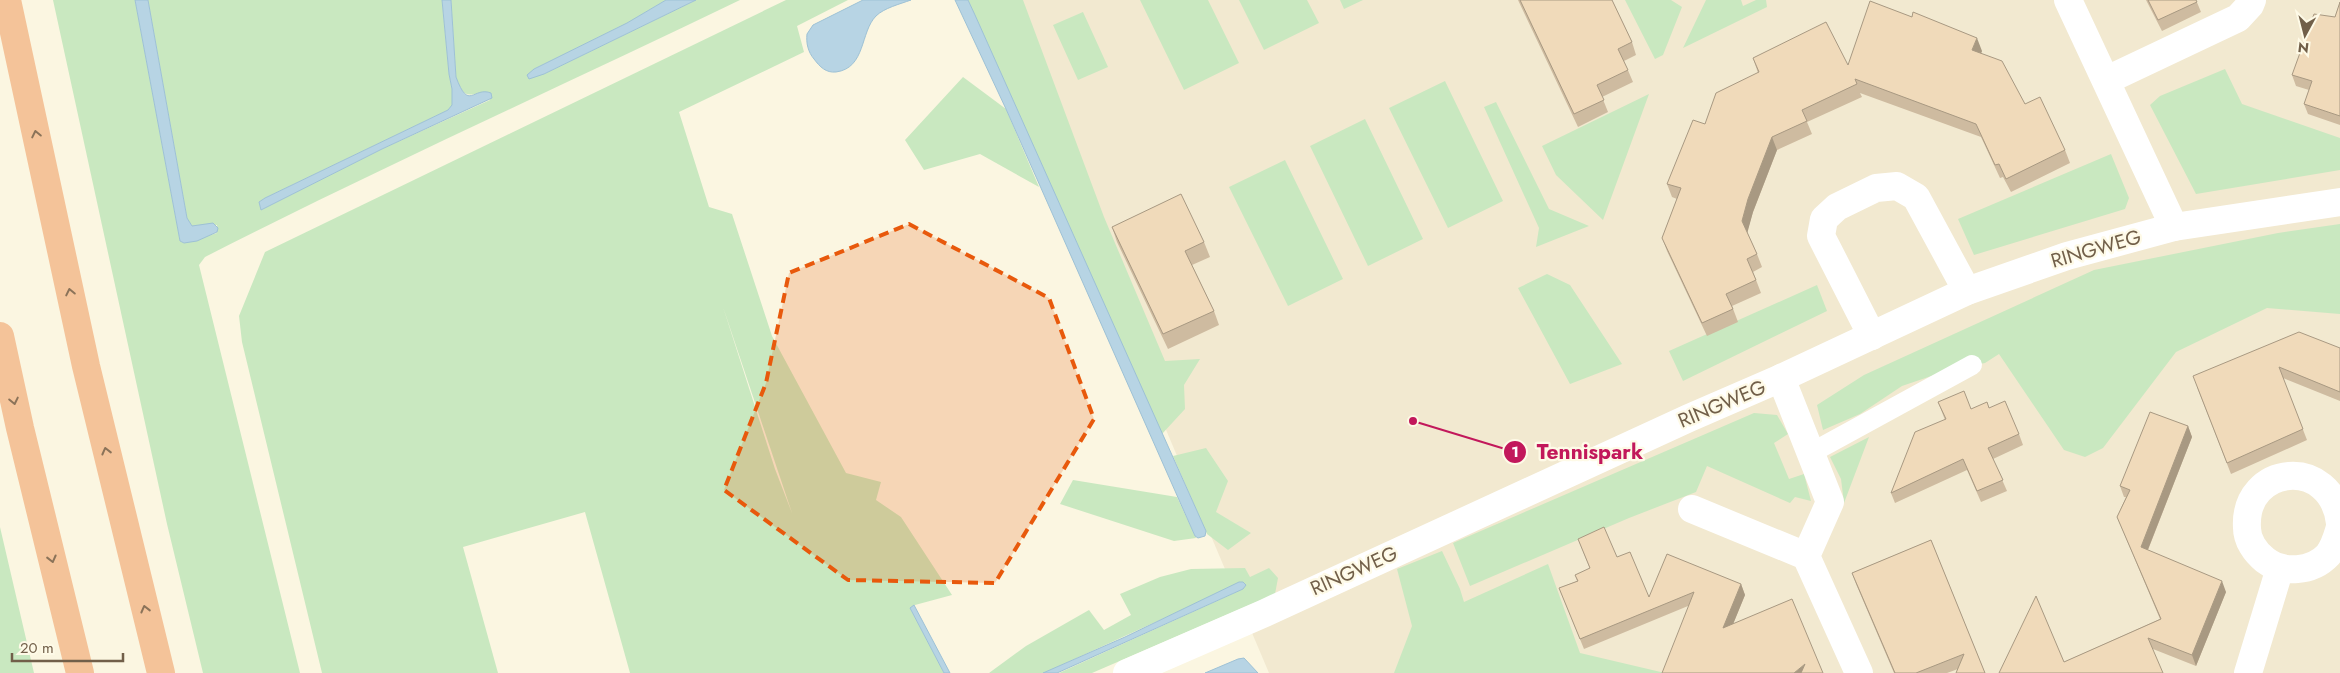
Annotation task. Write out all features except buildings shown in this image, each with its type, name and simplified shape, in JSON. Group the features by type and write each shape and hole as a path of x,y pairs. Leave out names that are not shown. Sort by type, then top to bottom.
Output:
{"highway":[{"path":"7,0 86,366 161,673"},
{"path":"0,336 20,428 80,673"}],"street":[{"path":"2068,0 2174,227"},
{"path":"2107,80 2238,18 2252,0"},
{"path":"1872,336 1821,236 1824,219 1837,207 1876,188 1897,186 1916,197 1967,291"},
{"name":"RINGWEG","path":"1127,673 1265,613 1689,418 1781,378 1967,291 2067,256 2174,227 2340,202"},
{"path":"1781,378 1830,502 1806,556"},
{"path":"2289,476 2305,477 2320,484 2331,495 2338,510 2340,525 2336,542 2327,555 2314,565 2291,570 2280,568 2265,560 2254,549 2247,534 2246,518 2250,502 2260,489 2273,480 2289,476"},
{"path":"1692,509 1806,556 1859,673"},
{"path":"2248,673 2280,568"}],"lane":[{"path":"1811,452 1972,365"}],"highlighted area":[{"path":"909,224 1049,298 1094,419 995,583 848,580 724,490 766,383 789,273"}],"shaded area":[{"path":"984,0 2340,0 2340,673 1269,673"}],"green space":[{"path":"53,0 135,0 180,241 184,243 217,233 217,225 192,226 187,218 148,0 442,0 452,89 452,106 448,110 265,198 259,202 261,210 382,149 490,100 489,92 465,93 456,77 451,0 666,0 628,23 534,69 544,74 696,0 740,0 338,191 205,257 199,265 300,673 203,673 167,524"},
{"path":"786,0 848,0 797,26 804,52 679,112 709,207 732,214 772,336 846,473 881,482 876,500 901,517 952,595 910,608 944,673 630,673 585,512 463,547 498,673 322,673 242,342 239,316 265,252","holes":["723,307 792,513 775,469"]},
{"path":"968,0 1023,0 1104,217 1165,361 1200,359 1184,385 1185,409 1162,434"},
{"path":"1140,0 1208,0 1239,63 1184,90"},
{"path":"1239,0 1307,0 1319,23 1264,50"},
{"path":"1340,0 1363,0 1344,9"},
{"path":"1625,0 1671,0 1682,7 1663,55 1655,59"},
{"path":"1706,0 1741,0 1743,6 1756,0 1766,0 1767,7 1683,48"},
{"path":"1083,12 1108,67 1078,80 1053,25"},
{"path":"2225,69 2242,104 2340,138 2340,170 2196,194 2150,105 2160,96"},
{"path":"963,77 1006,109 1039,187 980,154 924,170 905,140"},
{"path":"1445,81 1503,201 1448,228 1389,108"},
{"path":"1649,94 1603,220 1556,175 1542,146"},
{"path":"1496,102 1549,209 1589,226 1536,247 1539,228 1484,107"},
{"path":"1365,119 1423,239 1368,266 1310,146"},
{"path":"2111,154 2129,198 2125,209 1974,255 1958,219"},
{"path":"1285,160 1343,279 1288,306 1229,187"},
{"path":"2340,224 2340,314 2267,308 2176,352 2103,448 2085,457 2064,450 1999,354 1985,363 1949,370 1902,386 1860,414 1823,430 1817,405 1864,375 2094,270 2278,233"},
{"path":"1547,274 1570,285 1622,364 1570,384 1518,288"},
{"path":"1817,285 1827,311 1683,381 1669,351"},
{"path":"1754,413 1777,415 1788,434 1774,443 1789,479 1804,474 1811,501 1795,497 1790,503 1707,466 1696,492 1629,518 1470,586 1453,543"},
{"path":"1869,437 1844,503 1841,479 1830,457"},
{"path":"1206,448 1228,481 1216,512 1251,533 1228,550 1207,534 1173,456"},
{"path":"1073,480 1177,497 1196,538 1174,541 1060,504"},
{"path":"0,527 34,673 0,673"},
{"path":"1442,551 1464,602 1548,564 1580,653 1665,673 1394,673 1412,626 1397,569"},
{"path":"1245,568 1250,577 1269,568 1278,578 1275,594 1092,673 1059,673 1243,589 1243,582 1044,673 989,673 1026,646 1089,610 1104,630 1131,615 1120,594 1160,577 1191,569"}],"water":[{"path":"135,0 148,0 187,218 192,226 213,223 218,228 217,232 197,241 184,243 180,241"},
{"path":"442,0 451,0 456,77 460,87 468,96 485,92 491,93 492,98 382,149 261,210 259,202 265,198 448,110 452,105 452,89"},
{"path":"666,0 696,0 544,74 529,79 527,75 534,69 627,23"},
{"path":"863,0 911,0 888,8 876,16 867,31 858,57 853,64 846,69 836,72 824,69 810,53 807,44 807,34 813,25"},
{"path":"955,0 968,0 975,15 1206,531 1205,536 1198,538 1195,536 1006,109"},
{"path":"1239,582 1243,582 1246,585 1243,589 1057,673 1043,673 1125,637"},
{"path":"914,605 950,673 944,673 910,608"},
{"path":"1244,658 1258,673 1205,673 1238,659"}],"place":[{"name":"Tennispark","path":"1413,421"}]}
